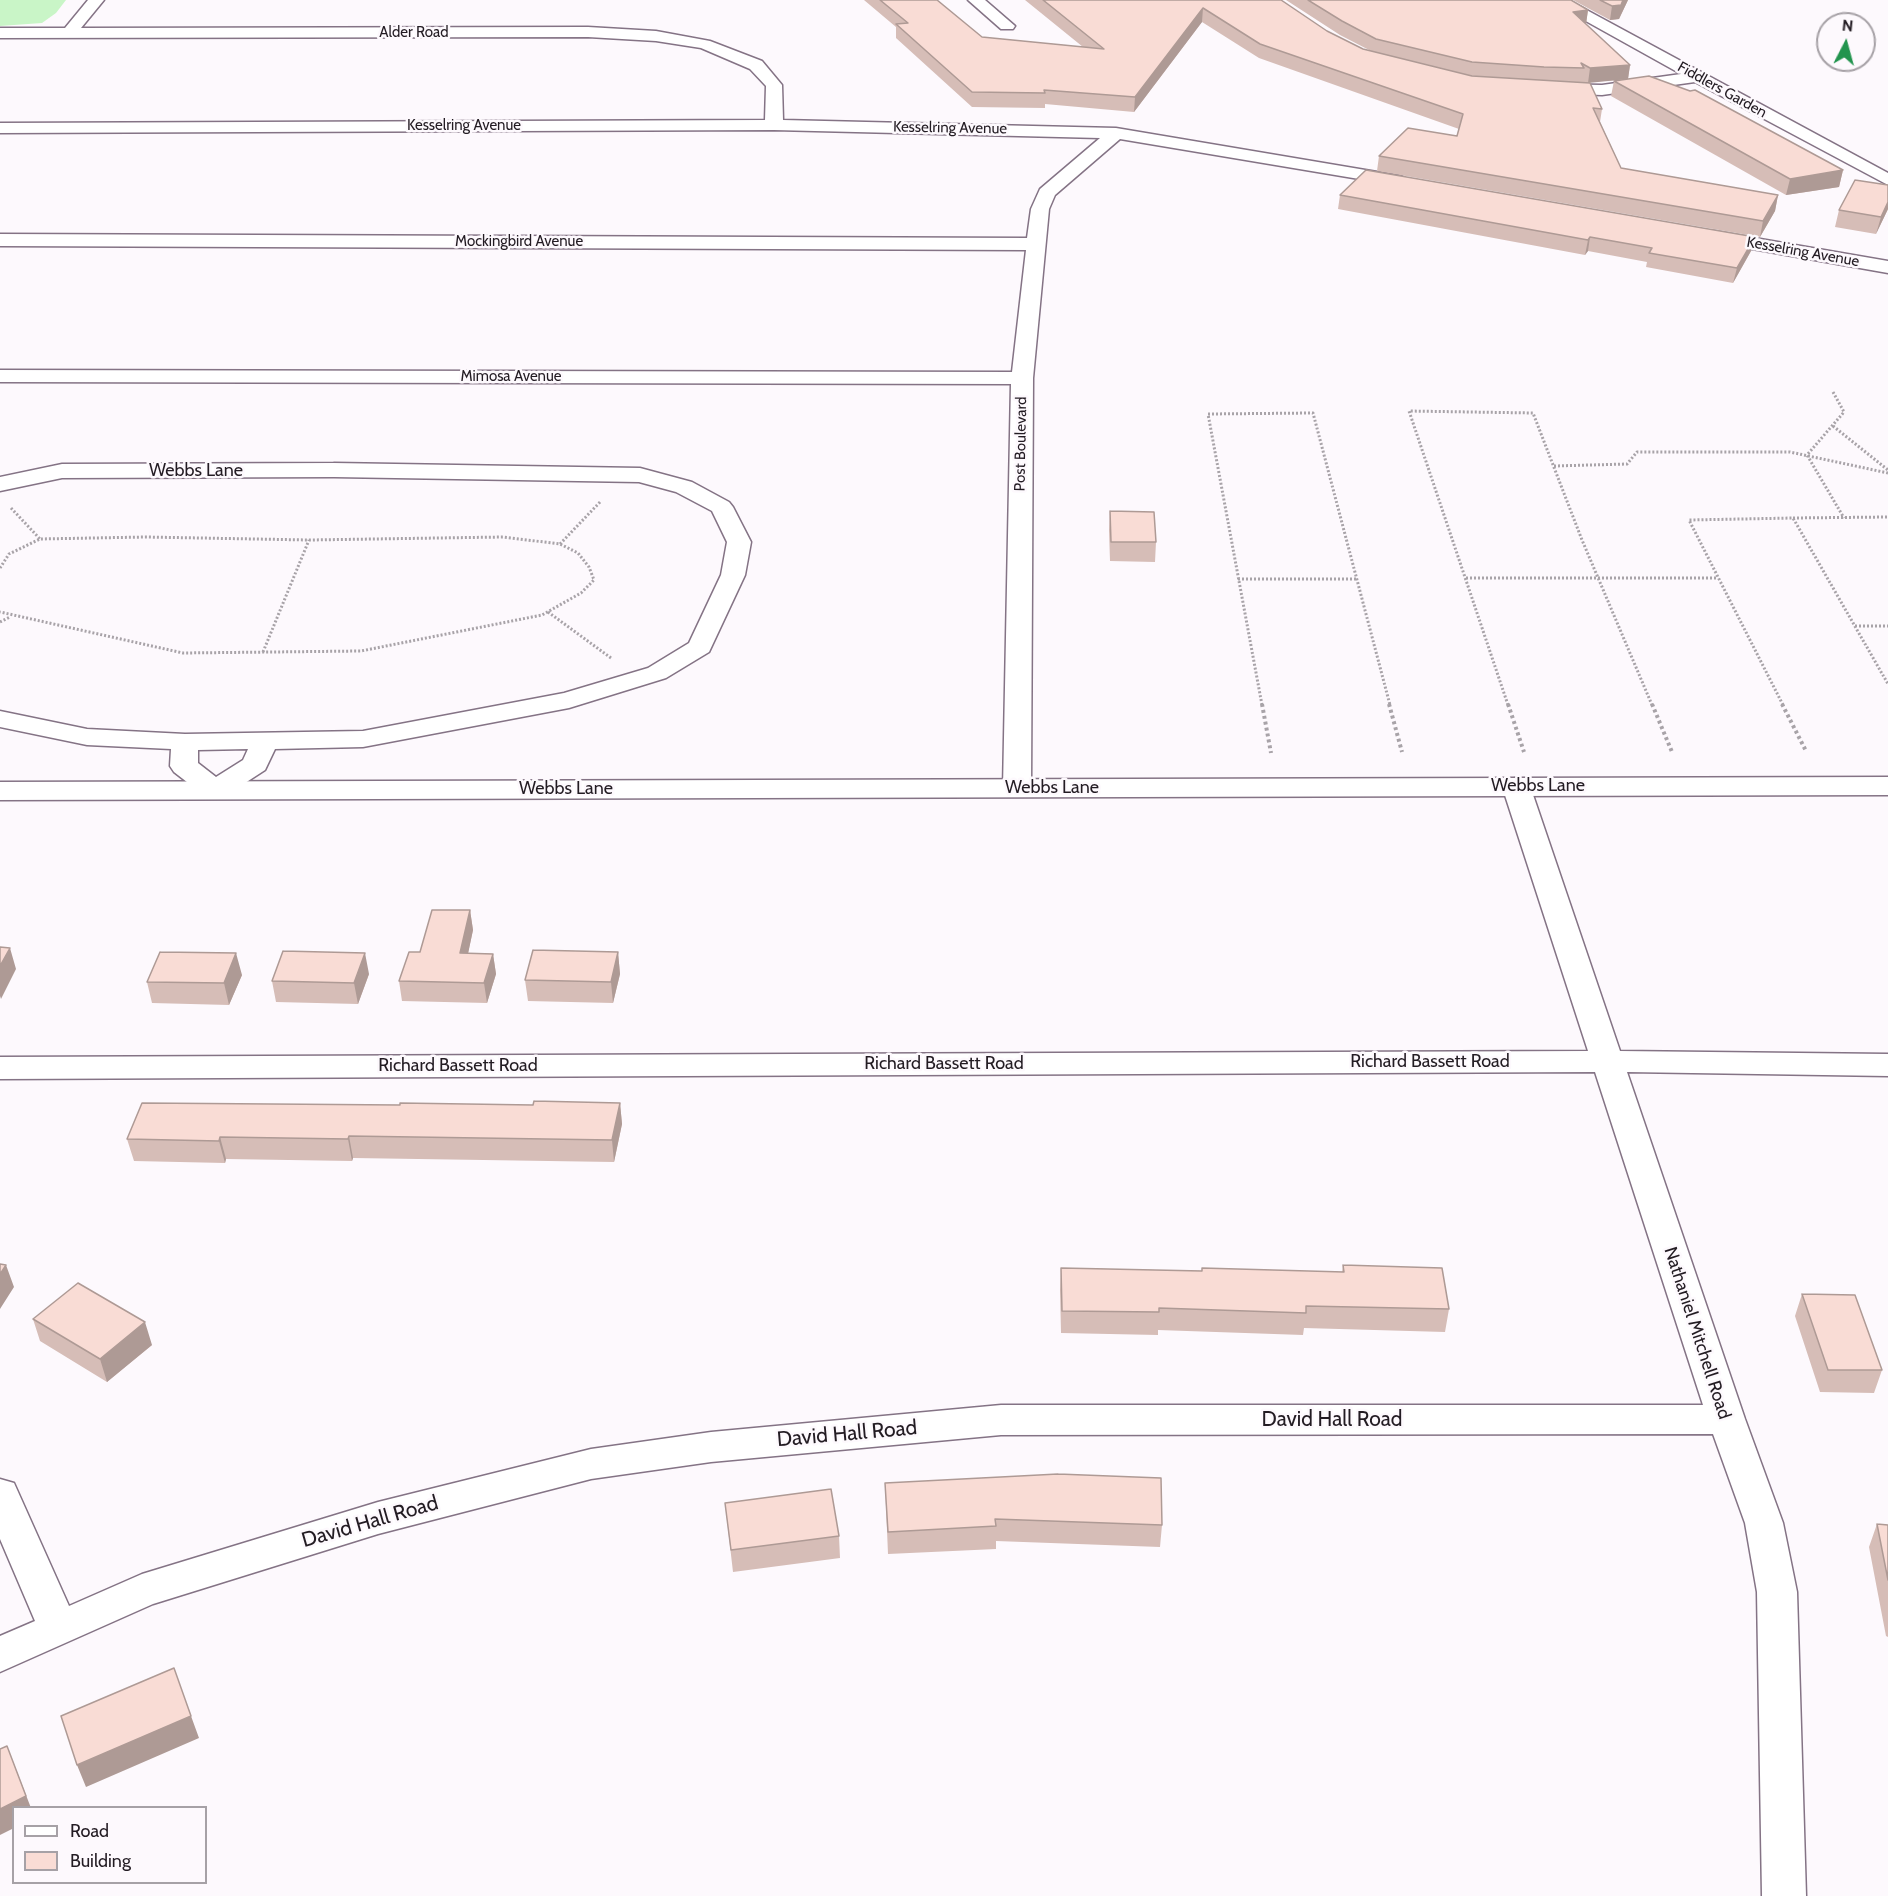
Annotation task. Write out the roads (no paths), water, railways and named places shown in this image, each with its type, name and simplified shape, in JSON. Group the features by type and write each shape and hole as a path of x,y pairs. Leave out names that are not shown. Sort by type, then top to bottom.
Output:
{"street":[{"path":"69,33 96,0"},
{"path":"976,0 1008,26"},
{"name":"Fiddlers Garden","path":"1556,0 1888,180"},
{"name":"Alder Road","path":"0,33 588,32 656,36 704,44 756,65 774,85 774,125"},
{"path":"1533,89 1602,90 1698,77"},
{"name":"Kesselring Avenue","path":"0,128 774,125 1017,129 1116,133 1424,185"},
{"name":"Post Boulevard","path":"1017,788 1022,378 1040,209 1047,193 1116,133"},
{"name":"Kesselring Avenue","path":"1691,232 1888,267"},
{"name":"Mockingbird Avenue","path":"0,240 1038,244"},
{"name":"Mimosa Avenue","path":"0,376 1022,378"},
{"name":"Webbs Lane","path":"2,493 62,471 572,471 640,475 684,487 721,507 739,542 733,575 700,647 657,674 569,700 372,737 185,742 87,737 2,722"},
{"path":"185,742 184,766 216,790 255,764 265,741"},
{"name":"Nathaniel Mitchell Road","path":"1516,786 1726,1419 1764,1523 1777,1592 1784,1896"},
{"name":"Webbs Lane","path":"0,792 1888,786"},
{"name":"Richard Bassett Road","path":"0,1068 1608,1062 1888,1065"},
{"name":"David Hall Road","path":"0,1655 142,1591 378,1518 591,1464 711,1447 1001,1420 1726,1419"},
{"path":"0,1494 58,1627"}]}
